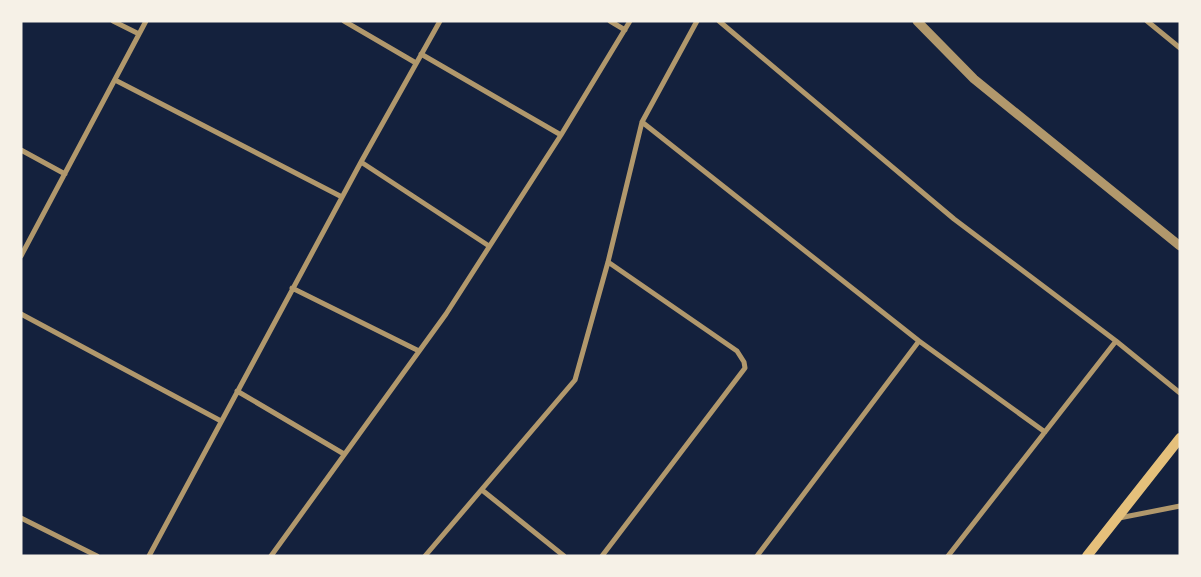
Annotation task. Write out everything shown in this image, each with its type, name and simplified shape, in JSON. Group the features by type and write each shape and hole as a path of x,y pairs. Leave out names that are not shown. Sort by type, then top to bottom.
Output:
{"main road":[{"path":"1087,556 1180,438"}],"street":[{"path":"113,21 139,34"},
{"path":"21,256 146,21"},
{"path":"344,21 416,63"},
{"path":"149,556 360,162 440,21"},
{"path":"610,21 625,30"},
{"path":"271,556 446,314 561,135 630,21"},
{"path":"425,556 575,380 608,262 642,122 697,21"},
{"path":"719,21 954,219 1116,341 1180,394"},
{"path":"916,21 974,80 1180,246"},
{"path":"1147,21 1180,48"},
{"path":"421,54 561,135"},
{"path":"115,80 342,197"},
{"path":"642,122 919,340 1045,432"},
{"path":"21,150 65,174"},
{"path":"360,162 490,246"},
{"path":"602,556 745,368 744,362 737,352 608,262"},
{"path":"292,288 419,350"},
{"path":"21,314 221,422"},
{"path":"757,556 919,340"},
{"path":"948,556 1116,341"},
{"path":"237,391 344,454"},
{"path":"482,490 564,556"},
{"path":"1117,518 1180,506"},
{"path":"21,518 97,556"}]}
